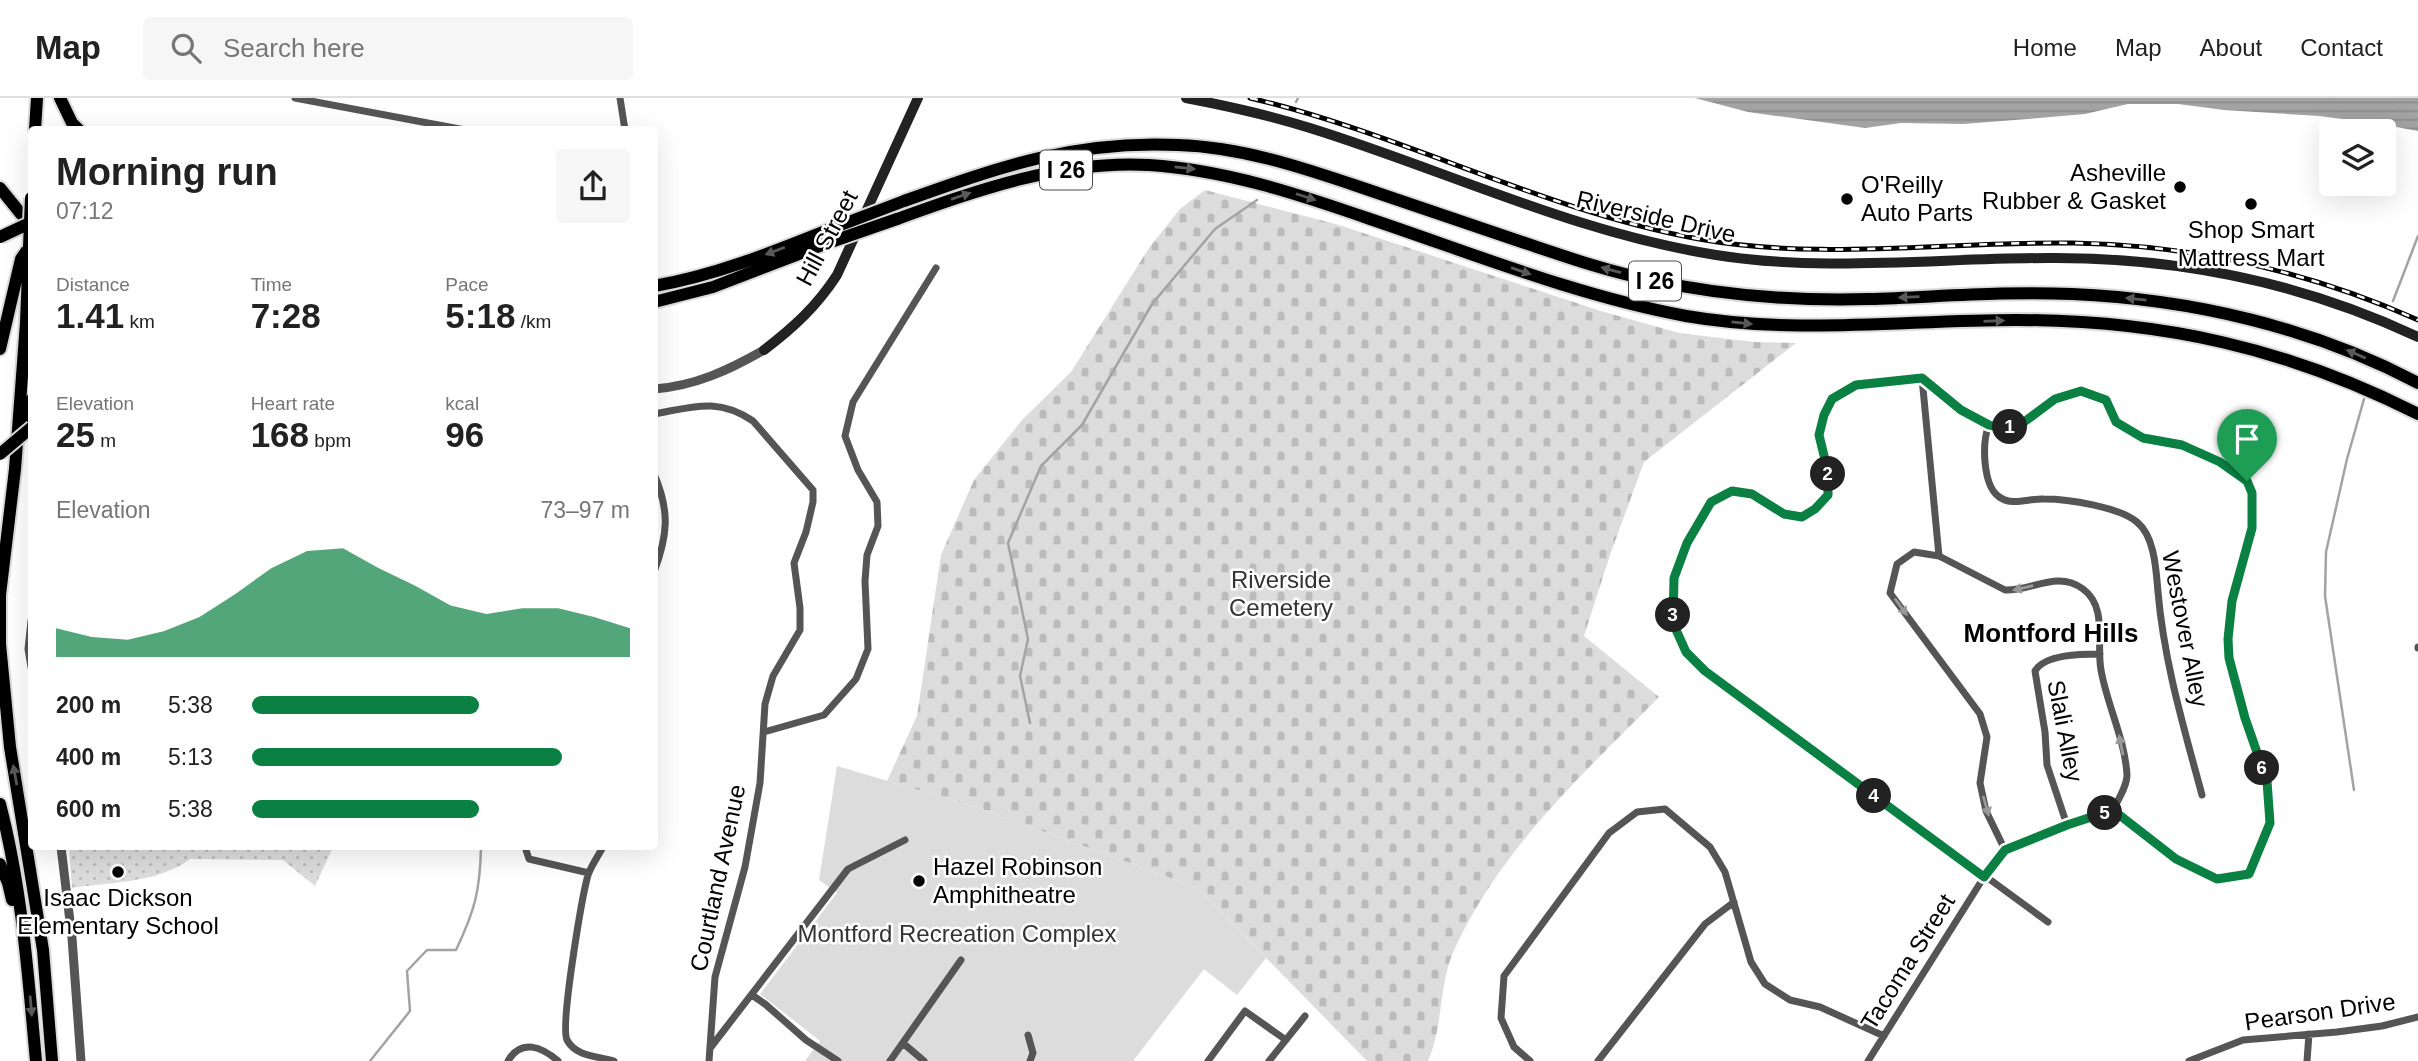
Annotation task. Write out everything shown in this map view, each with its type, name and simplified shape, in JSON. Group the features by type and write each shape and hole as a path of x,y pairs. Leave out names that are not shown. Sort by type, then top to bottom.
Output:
{"highway":[{"path":"35,126 37,98"},
{"path":"60,98 75,126"},
{"name":"I 26","path":"658,285 680,282 740,264 904,201 1014,163 1066,151 1143,144 1213,148 1294,165 1580,261 1649,280 1720,292 1779,298 1866,299 2024,294 2132,298 2196,306 2333,344 2418,383"},
{"name":"I 26","path":"658,301 713,287 979,190 1033,175 1069,169 1144,165 1190,169 1281,189 1560,284 1642,307 1689,316 1767,325 1867,326 2013,320 2068,321 2165,330 2244,346 2320,369 2418,414"},
{"path":"0,188 28,219"},
{"path":"0,237 28,224"},
{"path":"0,349 22,259 28,249"},
{"path":"28,278 15,469 1,582 0,644 10,747 43,950 52,1061"},
{"path":"15,469 22,454 28,422"},
{"path":"0,454 28,430"},
{"path":"0,804 14,864 26,952 36,1061"},
{"path":"0,864 8,883 26,952"},
{"path":"43,950 57,1006 59,1061"}],"main road":[{"name":"Hill Street","path":"764,350 807,314 824,296 837,275 918,98"},
{"name":"Riverside Drive","path":"1186,98 1249,111 1309,128 1560,217 1673,247 1760,260 1841,262 2058,258 2185,266 2268,282 2305,293 2353,308 2418,337"}],"street":[{"path":"295,98 444,126"},
{"path":"620,98 625,126"},
{"path":"764,732 824,715 856,679 868,649 865,581 867,555 878,526 877,502 858,470 845,436 853,402 936,268"},
{"name":"Hill Street","path":"658,388 701,381 727,371 764,350"},
{"path":"1922,378 1939,556"},
{"path":"2048,922 1705,671 1686,652 1673,623 1674,578 1687,543 1711,502 1732,491 1752,494 1784,514 1802,517 1815,509 1828,495 1828,472 1819,435 1832,399 1856,385 1922,378 1961,410 1989,425 2001,428 2024,422 2055,399 2081,391 2106,400 2116,422 2143,438 2182,445 2220,462 2247,481 2252,493 2252,528 2232,601 2228,639 2229,658 2242,706 2267,781 2270,823 2265,839 2249,874 2217,879 2176,859 2113,810"},
{"name":"Courtland Avenue","path":"658,413 719,405 741,413 753,421 813,490 806,532 794,563 800,630 774,676 765,704 760,783 745,867 715,978 709,1061"},
{"name":"Westover Alley","path":"1989,425 1985,440 1986,467 1992,490 2001,499 2018,502 2044,499 2106,508 2132,518 2144,531 2155,566 2162,633 2176,700 2202,795"},
{"path":"658,484 664,498 666,523 663,548 658,561"},
{"path":"1914,552 1939,556 2005,590 2014,591 2050,580 2069,582 2084,589 2097,607 2100,654 2101,670 2115,717 2127,778 2113,810 2005,850 1986,811 1980,783 1987,737 1980,714 1890,593 1897,564 1914,552"},
{"name":"Slali Alley","path":"2067,825 2047,765 2045,732 2035,671 2039,664 2045,662 2085,654 2100,654"},
{"path":"1530,1061 1514,1047 1501,1018 1504,976 1609,832 1637,812 1665,809 1710,847 1725,872 1751,962 1765,984 1790,1000 1820,1007 1884,1036"},
{"path":"710,1047 848,869 905,840"},
{"path":"61,850 72,938 81,1061"},
{"path":"527,850 529,859 589,873"},
{"path":"601,850 589,873 566,1005 565,1029 566,1039 579,1053 614,1061"},
{"name":"Tacoma Street","path":"1868,1061 1984,877 2005,850"},
{"path":"1598,1061 1705,924 1734,902"},
{"path":"890,1061 961,960"},
{"path":"752,995 806,1040 838,1061"},
{"path":"1208,1061 1245,1011 1286,1040"},
{"path":"1269,1061 1305,1016"},
{"name":"Pearson Drive","path":"2189,1061 2242,1040 2382,1026 2418,1017"},
{"path":"2307,1061 2309,1034"},
{"path":"1028,1035 1033,1053 1030,1061"},
{"path":"904,1044 925,1061"},
{"path":"508,1061 514,1052 532,1046 544,1050 558,1061"}],"green space":[{"name":"Riverside Cemetery","path":"1205,190 1339,225 1601,311 1679,333 1754,342 1796,343 1644,462 1584,636 1659,697 1573,784 1496,877 1455,948 1443,990 1437,1033 1428,1061 1367,1061 1198,888 979,808 887,781 917,716 941,555 974,480 1022,420 1071,372 1149,248 1180,209"},
{"name":"Montford Recreation Complex","path":"837,766 979,808 1198,888 1266,958 1237,995 1204,969 1133,1061 805,1061 820,1041 760,994 837,893 819,880"},
{"name":"Isaac Dickson Elementary School","path":"69,850 332,850 315,886 283,860 190,859 178,867 149,877 72,888"}],"shaded area":[{"path":"1695,98 2418,98 2418,131 2396,127 2396,119 2343,119 2178,104 2128,104 2085,114 1963,124 1901,123 1865,128 1748,112"}],"waterway":[{"path":"1296,102 1298,98"},
{"path":"1030,723 1020,676 1028,639 1008,543 1041,466 1082,425 1152,304 1215,229 1257,200"},
{"path":"2393,301 2418,236"},
{"path":"2354,790 2325,596 2326,552 2364,399"},
{"path":"370,1061 410,1011 407,971 427,950 456,950 475,900 481,850"}],"railway":[{"path":"1250,98 1363,131 1585,210 1699,239 1792,249 2026,243 2162,249 2206,255 2292,275 2335,288 2418,320"}],"place":[{"name":"Asheville Rubber & Gasket","path":"2180,187"},
{"name":"O'Reilly Auto Parts","path":"1847,199"},
{"name":"Shop Smart Mattress Mart","path":"2251,204"},
{"name":"Isaac Dickson Elementary School","path":"118,872"},
{"name":"Hazel Robinson Amphitheatre","path":"919,881"}],"district":[{"name":"Montford Hills","path":"2051,633"}],"route":[{"path":"1922,378 1961,410 1989,425 2001,428 2024,422 2055,399 2081,391 2106,400 2116,422 2143,438 2182,445 2220,462 2247,481 2252,493 2252,528 2232,601 2229,658 2245,718 2267,781 2270,823 2249,874 2217,879 2176,859 2113,810 2005,850 1984,877 1705,671 1686,652 1673,623 1674,578 1687,543 1711,502 1732,491 1752,494 1784,514 1802,517 1815,509 1828,495 1828,472 1819,435 1824,415 1832,399 1856,385 1922,378"}]}
